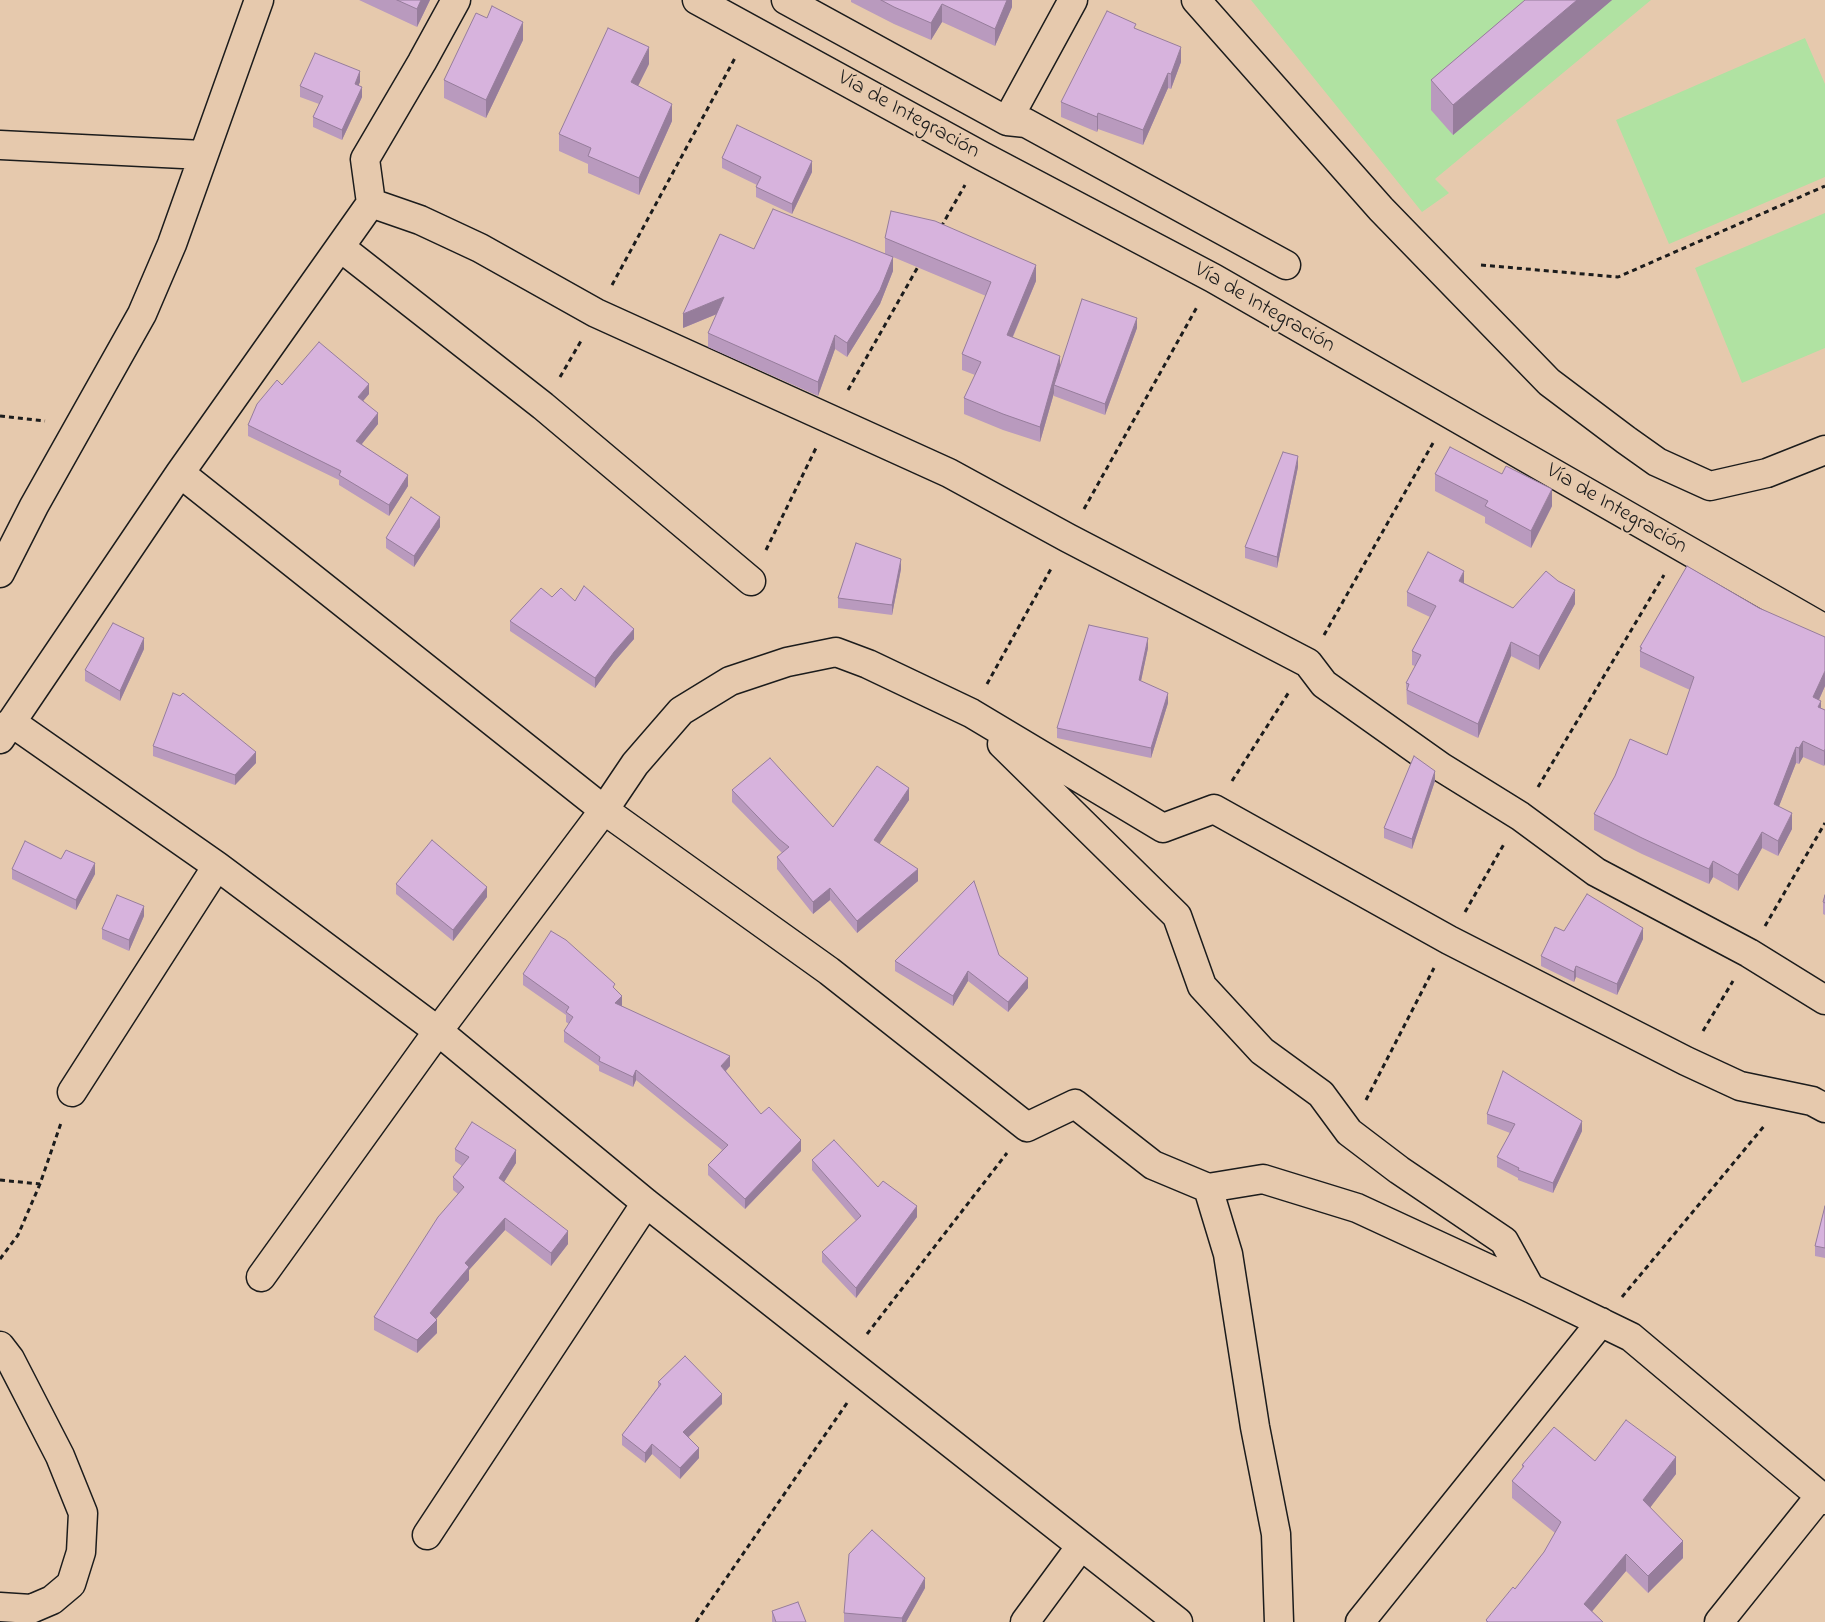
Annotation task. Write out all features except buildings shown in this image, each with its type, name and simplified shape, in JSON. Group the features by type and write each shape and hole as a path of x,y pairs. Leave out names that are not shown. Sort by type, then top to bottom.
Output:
{"street":[{"path":"0,573 34,506 142,314 172,244 259,0"},
{"path":"456,0 365,159 371,203 180,473 5,731 217,866 438,1031 646,1202 1178,1622"},
{"name":"Vía de Integración","path":"697,0 982,156 1213,278 1825,629"},
{"path":"786,0 1007,121 1026,123 1286,265"},
{"path":"1007,121 1074,0"},
{"path":"1196,0 1381,209 1549,382 1657,462 1710,486 1767,473 1825,450"},
{"path":"0,145 203,155"},
{"path":"371,203 420,220 480,248 596,313 949,473 1068,538 1308,663 1324,684 1441,767 1520,816 1596,872 1749,953 1825,1000"},
{"path":"340,247 544,406 751,580"},
{"path":"180,473 604,810 829,971 1027,1127 1075,1104 1153,1165 1208,1188 1263,1179 1357,1208 1631,1337 1822,1498 1719,1622"},
{"path":"261,1277 438,1031 604,810 635,764 681,710 730,681 787,662 836,652 868,664 971,714 1163,828 1214,809 1449,940 1686,1061 1740,1086 1812,1101 1825,1108"},
{"path":"971,714 1177,916 1202,986 1262,1051 1321,1094 1349,1132 1399,1170 1504,1241 1530,1288"},
{"path":"72,1092 217,866"},
{"path":"1208,1188 1228,1254 1255,1427 1276,1534 1279,1622"},
{"path":"427,1535 646,1202"},
{"path":"1360,1622 1601,1322"},
{"path":"0,1346 10,1359 60,1456 83,1512 81,1552 71,1584 52,1600 31,1608 0,1607"},
{"path":"1025,1622 1081,1546"}],"path":[{"path":"544,406 751,29"},
{"path":"938,233 982,156"},
{"path":"1428,259 1618,277 1825,186"},
{"path":"751,580 830,420 923,259"},
{"path":"971,714 1213,278"},
{"path":"1214,809 1308,663 1449,415"},
{"path":"0,416 81,424"},
{"path":"0,1259 18,1235 40,1184 72,1092"},
{"path":"1601,1322 1789,1096"},
{"path":"696,1622 856,1368 1027,1127"},
{"path":"0,1180 40,1184"}],"green space":[{"path":"1251,0 1651,0 1435,179 1449,193 1422,212"},
{"path":"1805,38 1825,84 1825,177 1669,244 1616,120"},
{"path":"1825,213 1825,348 1742,383 1695,268"}]}
